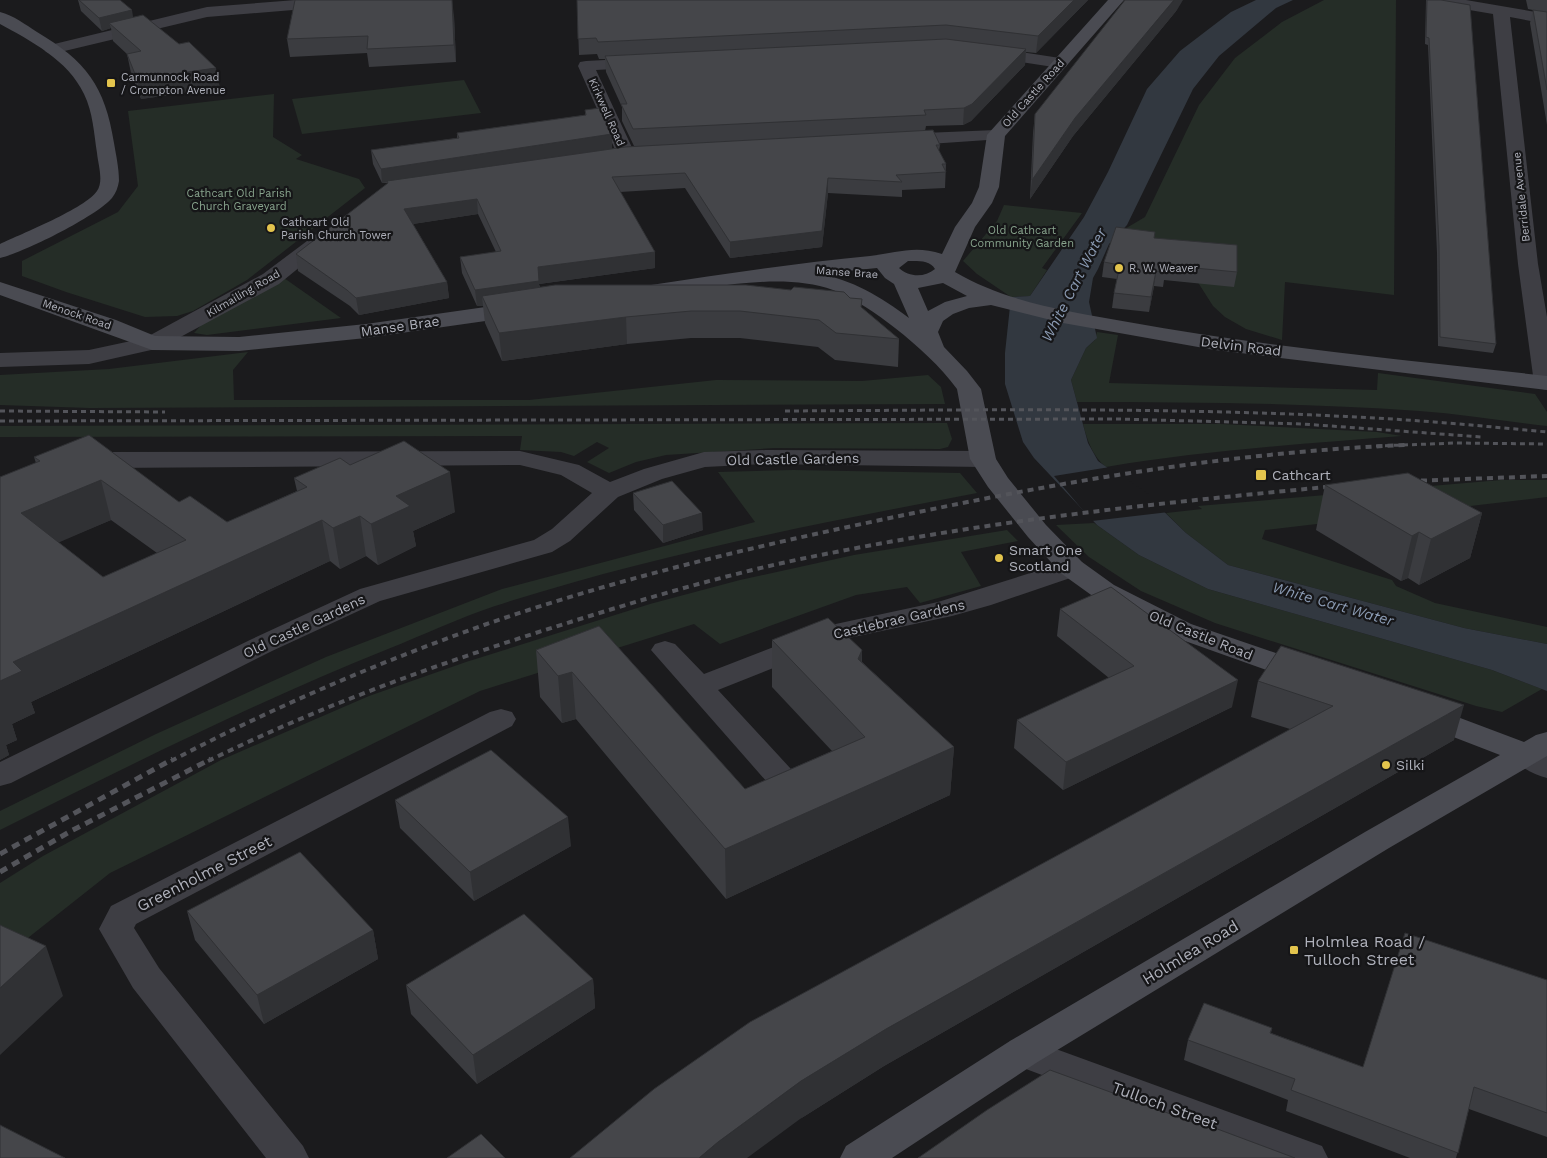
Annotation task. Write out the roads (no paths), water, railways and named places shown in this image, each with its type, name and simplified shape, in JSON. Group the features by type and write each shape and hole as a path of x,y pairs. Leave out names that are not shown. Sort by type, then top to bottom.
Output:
{"main road":[{"name":"Old Castle Road","path":"945,270 965,227 976,213 989,187 996,135 1116,0"},
{"path":"0,252 91,205 104,195 110,182 104,136 93,94 78,73 52,49 3,22"},
{"path":"945,270 931,280 922,282 898,268 965,227"},
{"name":"Old Castle Road","path":"898,268 932,343"},
{"name":"Manse Brae","path":"627,294 798,269 898,268"},
{"name":"Delvin Road","path":"945,270 966,289 999,302 1126,328 1236,346 1547,383"},
{"name":"Old Castle Road","path":"753,275 815,280 840,285 859,294 932,343 969,389 983,459 996,482 1037,531 1072,568 1104,592 1181,630 1331,682"},
{"name":"Menock Road","path":"0,288 108,325 152,344"},
{"path":"932,343 934,317 943,311 976,300 999,302"},
{"name":"Manse Brae","path":"152,344 239,344 366,331 541,306"},
{"path":"1404,707 1540,754"},
{"name":"Holmlea Road","path":"860,1158 1023,1052 1377,840 1540,754"}],"street":[{"path":"52,49 207,12 353,0"},
{"path":"1440,0 1547,18"},
{"name":"Berridale Avenue","path":"1501,11 1528,264 1547,383"},
{"path":"975,50 1060,63"},
{"name":"Kirkwell Road","path":"626,154 586,66 655,63"},
{"path":"879,141 996,135"},
{"path":"606,157 645,153"},
{"name":"Kilmailing Road","path":"152,344 271,280 340,224"},
{"name":"Manse Brae","path":"0,360 89,357 152,344"},
{"name":"Old Castle Gardens","path":"0,775 262,645 370,595 543,546 561,535 609,492 653,474 704,460 766,457 983,459"},
{"path":"66,468 105,460 520,458 570,470 609,492"},
{"name":"Castlebrae Gardens","path":"699,687 841,631 942,610 981,599 1072,568"},
{"path":"665,650 792,790"},
{"name":"Greenholme Street","path":"289,1158 146,978 116,928 123,915 500,720"},
{"name":"Tulloch Street","path":"1023,1052 1308,1158"}],"water":[{"name":"White Cart Water","path":"1256,0 1293,0 1276,8 1219,56 1193,89 1127,225 1109,244 1093,278 1089,302 1097,338 1086,348 1071,380 1088,443 1098,461 1150,498 1186,533 1228,565 1464,628 1547,644 1547,691 1492,670 1208,589 1139,555 1097,525 1034,458 1023,442 1005,384 1005,353 1011,297 1030,296 1084,217 1108,172 1147,89 1180,51 1231,12"}],"railway":[{"path":"785,411 1070,410 1213,412 1380,418 1547,432"},
{"path":"0,411 165,412"},
{"path":"0,421 1119,419 1303,424 1482,437"},
{"path":"1376,446 1456,443 1547,444"},
{"path":"171,761 209,741 325,687 444,640 537,607 697,562 805,536 914,513 1097,478 1281,454 1405,445"},
{"path":"1410,481 1547,476"},
{"path":"208,761 295,721 428,669 631,603 767,566 898,540 1023,521 1148,505 1337,486"},
{"path":"0,854 173,759"},
{"path":"0,872 71,831 211,759"}],"place":[{"name":"Carmunnock Road / Crompton Avenue","path":"111,83"},
{"name":"Cathcart Old Parish Church Tower","path":"271,228"},
{"name":"R. W. Weaver","path":"1119,268"},
{"name":"Cathcart","path":"1261,475"},
{"name":"Smart One Scotland","path":"999,558"},
{"name":"Silki","path":"1386,765"},
{"name":"Holmlea Road / Tulloch Street","path":"1294,950"}],"park label":[{"name":"Cathcart Old Parish Church Graveyard","path":"239,199"},
{"name":"Old Cathcart Community Garden","path":"1022,236"}]}
